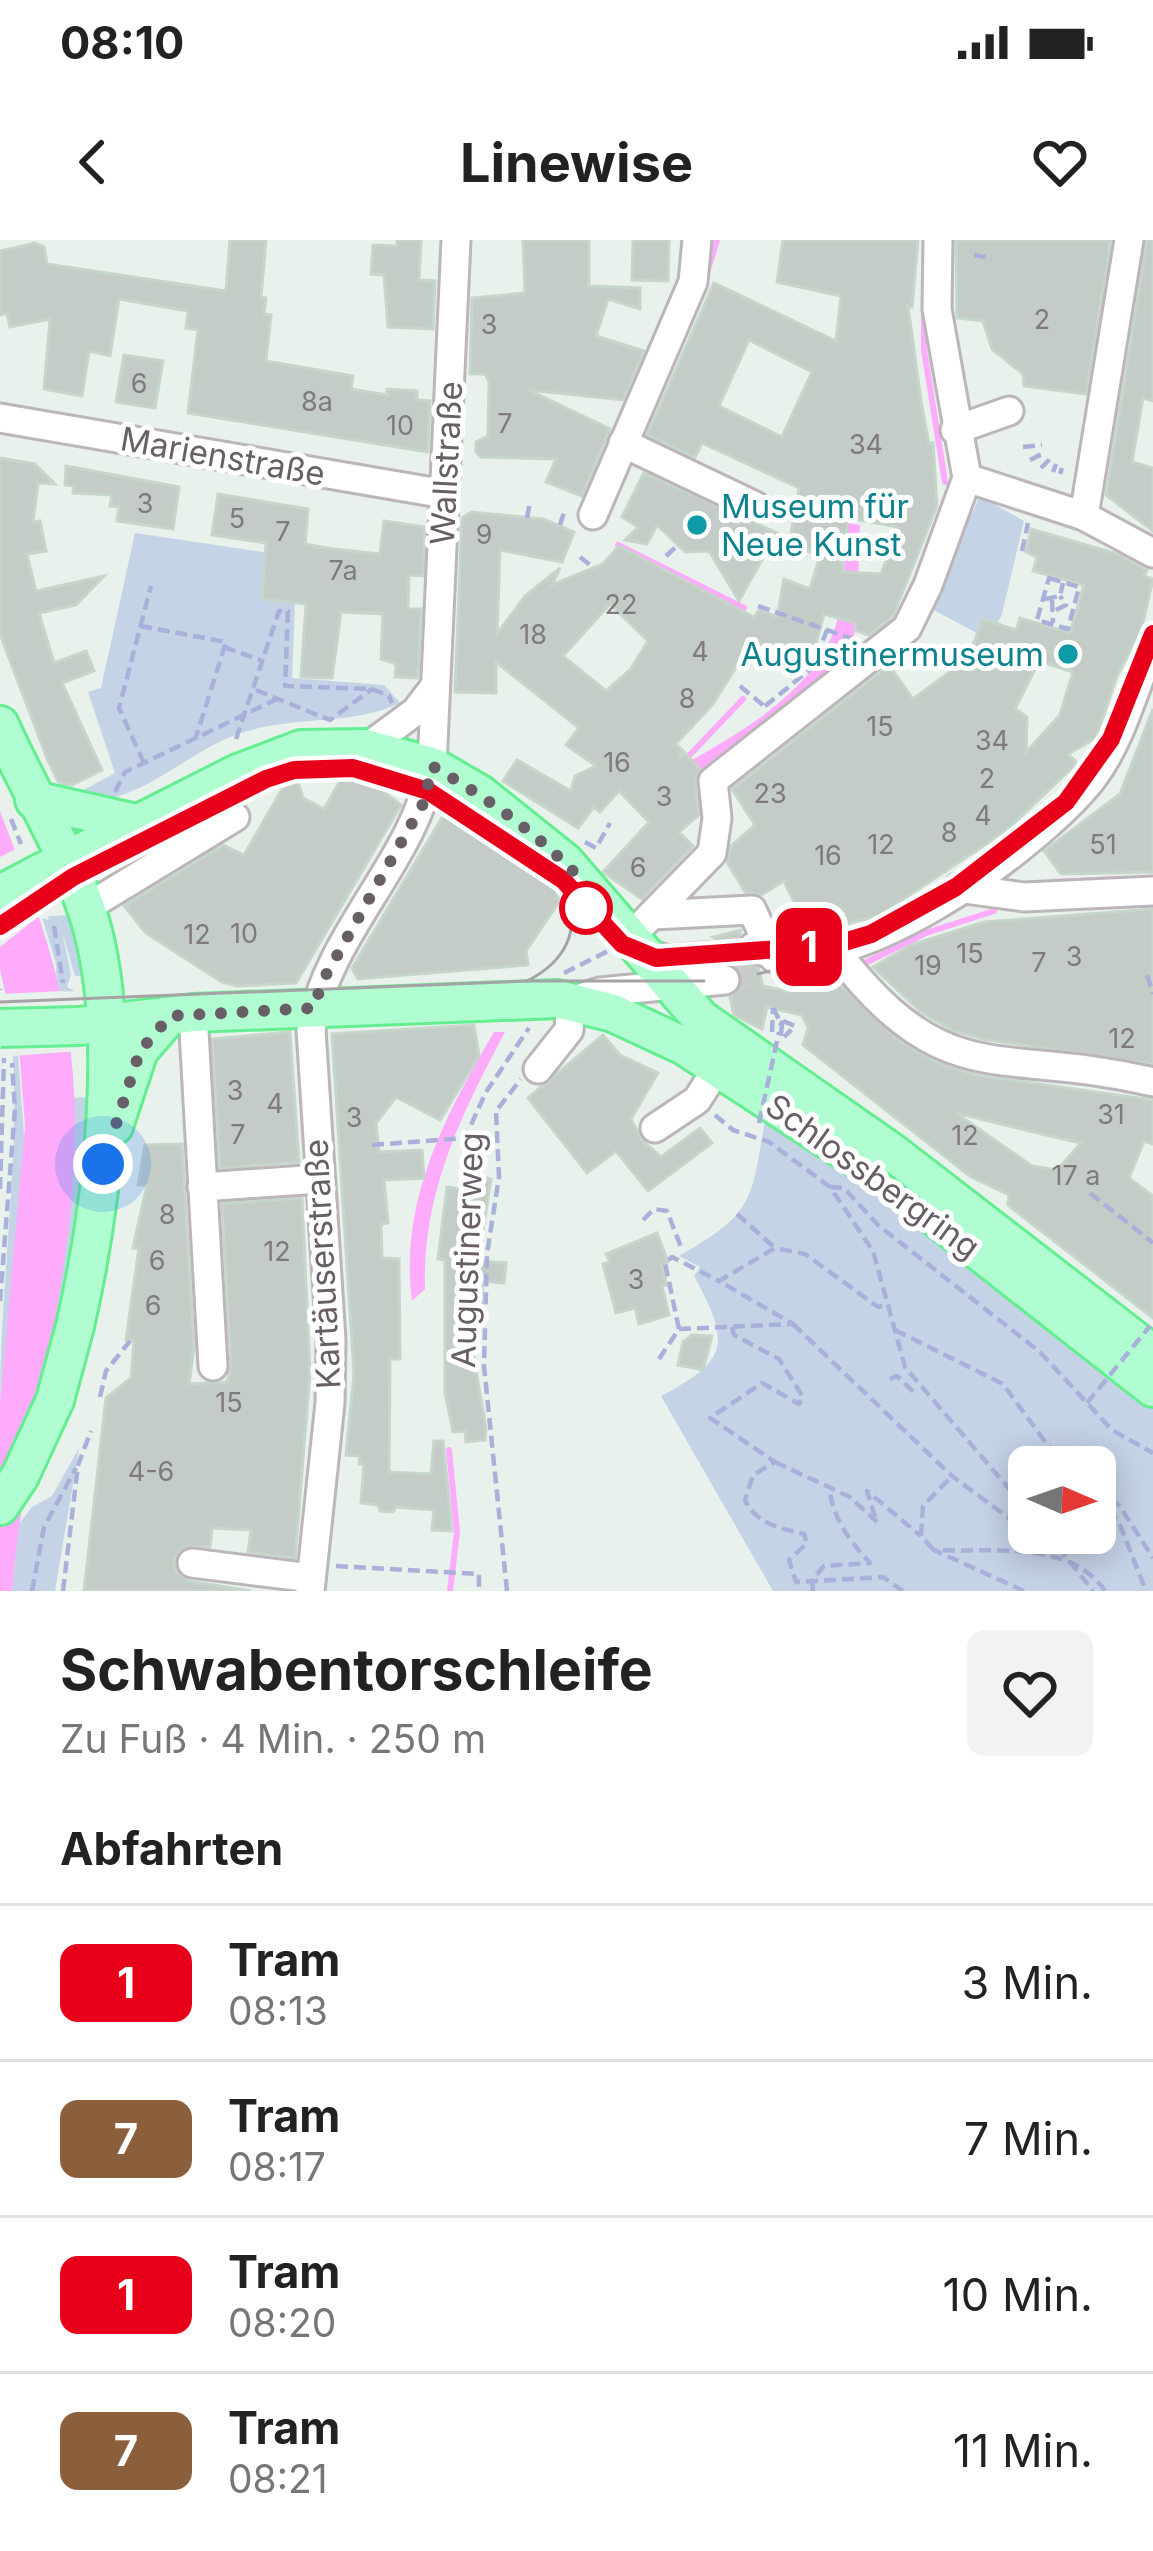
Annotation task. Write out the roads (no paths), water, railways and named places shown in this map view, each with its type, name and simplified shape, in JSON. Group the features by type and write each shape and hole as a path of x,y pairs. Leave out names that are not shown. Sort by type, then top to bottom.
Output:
{"main road":[{"path":"0,725 34,800 53,868 86,908 99,963 91,1025 103,1164"},
{"name":"Schlossbergring","path":"0,894 53,868 123,813 271,758 326,745 366,748 432,766 480,794 565,862 642,934 667,985 701,1018 1152,1340"},
{"path":"34,800 123,813"},
{"name":"Schlossbergring","path":"558,994 652,1028 718,1067 886,1179 1153,1388"},
{"path":"6,1048 91,1025 181,1015 558,994"},
{"path":"0,1507 40,1435 75,1326 103,1164 140,1051 181,1015"}],"street":[{"name":"Wallstraße","path":"314,1008 322,982 424,802 432,766 456,240"},
{"path":"579,512 623,443 693,282 697,240"},
{"path":"642,934 712,853 717,818 713,781 907,628 947,538 967,478 937,309 938,240"},
{"path":"1084,516 1129,240"},
{"path":"956,430 1010,411"},
{"name":"Marienstraße","path":"0,418 446,494"},
{"path":"623,443 755,506"},
{"path":"967,478 1084,516 1153,553"},
{"path":"838,634 881,650"},
{"path":"642,934 752,910 762,960 835,950 906,922 1023,845 1095,775 1114,742 1153,645"},
{"path":"366,748 402,724 435,686"},
{"path":"86,908 235,817"},
{"path":"958,888 1024,897 1153,891"},
{"path":"642,934 668,960 716,972"},
{"path":"835,950 885,1010 940,1048 976,1060 1153,1082"},
{"path":"536,1068 569,1030 558,994 667,985 716,972"},
{"path":"701,1018 716,972"},
{"name":"Kartäuserstraße","path":"311,1578 330,1403 310,1052 314,1008"},
{"path":"181,1015 202,1187 213,1366"},
{"path":"656,1128 697,1100 718,1067"},
{"path":"202,1187 320,1179"},
{"path":"192,1563 311,1578"}],"waterway":[{"path":"704,282 717,240"},
{"path":"924,296 924,350 945,482"},
{"path":"618,545 744,608"},
{"path":"684,761 743,699"},
{"path":"1056,882 1121,879"},
{"path":"867,962 926,933 994,911"},
{"path":"449,1450 457,1532 450,1591"}],"tunnel":[{"path":"725,980 758,974"}],"tram line":[{"path":"753,947 829,945 884,929 951,893 1018,846 1074,794 1093,769 1153,634"},
{"name":"1","path":"0,926 73,877 266,779 294,770 353,768 399,778 448,800 563,880 602,928 622,944 656,958 718,956 753,947 819,947 852,940 902,919 956,887 1066,802 1111,739 1153,634"},
{"path":"0,926 93,866 266,779 306,770 346,770 386,776 461,807 530,853 618,937 643,952"},
{"path":"527,981 551,964 567,943 572,918 566,889"},
{"path":"758,974 824,958"},
{"path":"0,1002 527,981 704,981"}],"place":[{"name":"Museum für Neue Kunst","path":"697,525"},
{"name":"Augustinermuseum","path":"1068,654"}]}
